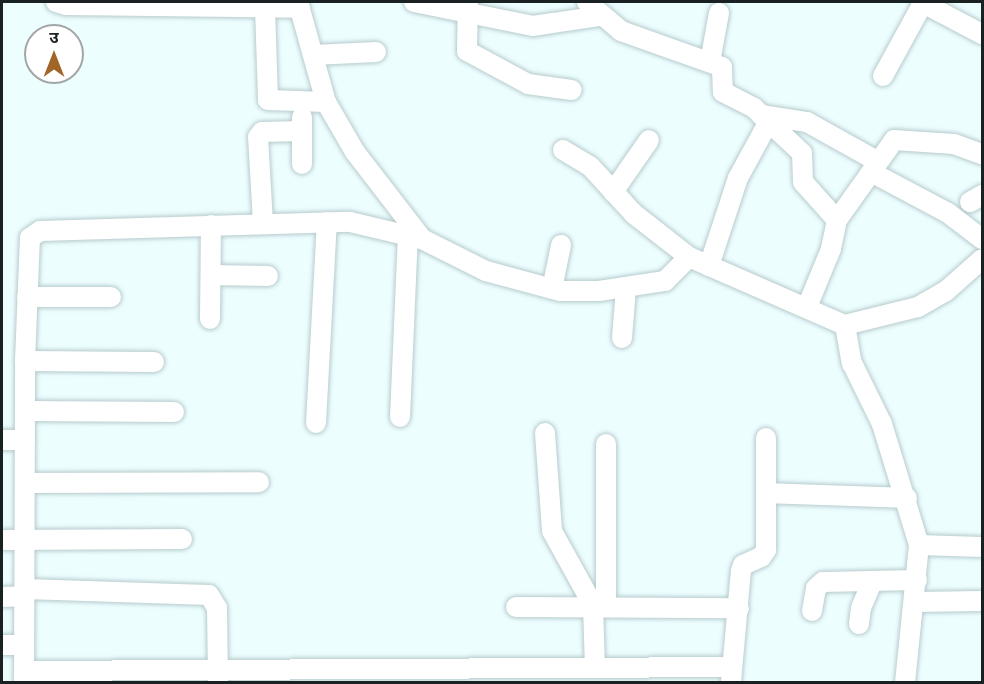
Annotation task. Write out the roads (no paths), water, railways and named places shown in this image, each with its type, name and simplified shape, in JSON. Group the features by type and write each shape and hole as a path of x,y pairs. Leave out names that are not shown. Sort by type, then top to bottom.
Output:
{"street":[{"path":"56,2 66,5 265,8 299,5 326,102 355,152 415,237 400,417"},
{"path":"414,2 468,7 543,26 600,16"},
{"path":"587,2 600,16 621,31 710,62 725,72 723,92 765,119 802,153 803,182 837,220"},
{"path":"883,76 922,2 982,34"},
{"path":"468,7 466,51 508,77 528,84 572,90"},
{"path":"265,8 268,98 272,102 326,102"},
{"path":"710,62 719,13"},
{"path":"313,55 376,52"},
{"path":"302,102 302,164"},
{"path":"765,119 807,122 948,213 982,239"},
{"path":"709,266 738,178 765,119"},
{"path":"262,223 258,137 262,132 302,131"},
{"path":"807,307 831,249 837,220 889,144 900,139 954,144 982,154"},
{"path":"613,192 649,140"},
{"path":"563,150 590,166 634,214 689,257 845,325 918,307 946,291 982,259"},
{"path":"316,423 327,222"},
{"path":"689,257 665,281 626,288 552,289 486,271 415,237 366,224 262,223 34,233 27,244 24,677 583,673 731,675 743,565 765,554 766,438"},
{"path":"210,319 211,225"},
{"path":"552,289 561,245"},
{"path":"211,275 268,276"},
{"path":"622,338 626,288"},
{"path":"27,297 111,297"},
{"path":"845,325 852,363 882,424 907,498 919,544 915,602 905,682"},
{"path":"25,361 154,362"},
{"path":"25,411 174,412"},
{"path":"545,433 552,531 599,605"},
{"path":"2,440 25,440"},
{"path":"583,673 599,605 606,444"},
{"path":"25,483 259,482"},
{"path":"766,493 907,498"},
{"path":"2,540 182,539"},
{"path":"919,544 982,547"},
{"path":"812,610 816,588 823,582 917,580"},
{"path":"859,624 861,608 872,582"},
{"path":"2,597 25,593 208,595 216,608 218,677"},
{"path":"915,602 982,601"},
{"path":"516,607 599,605 739,608"},
{"path":"2,645 24,645"}]}
